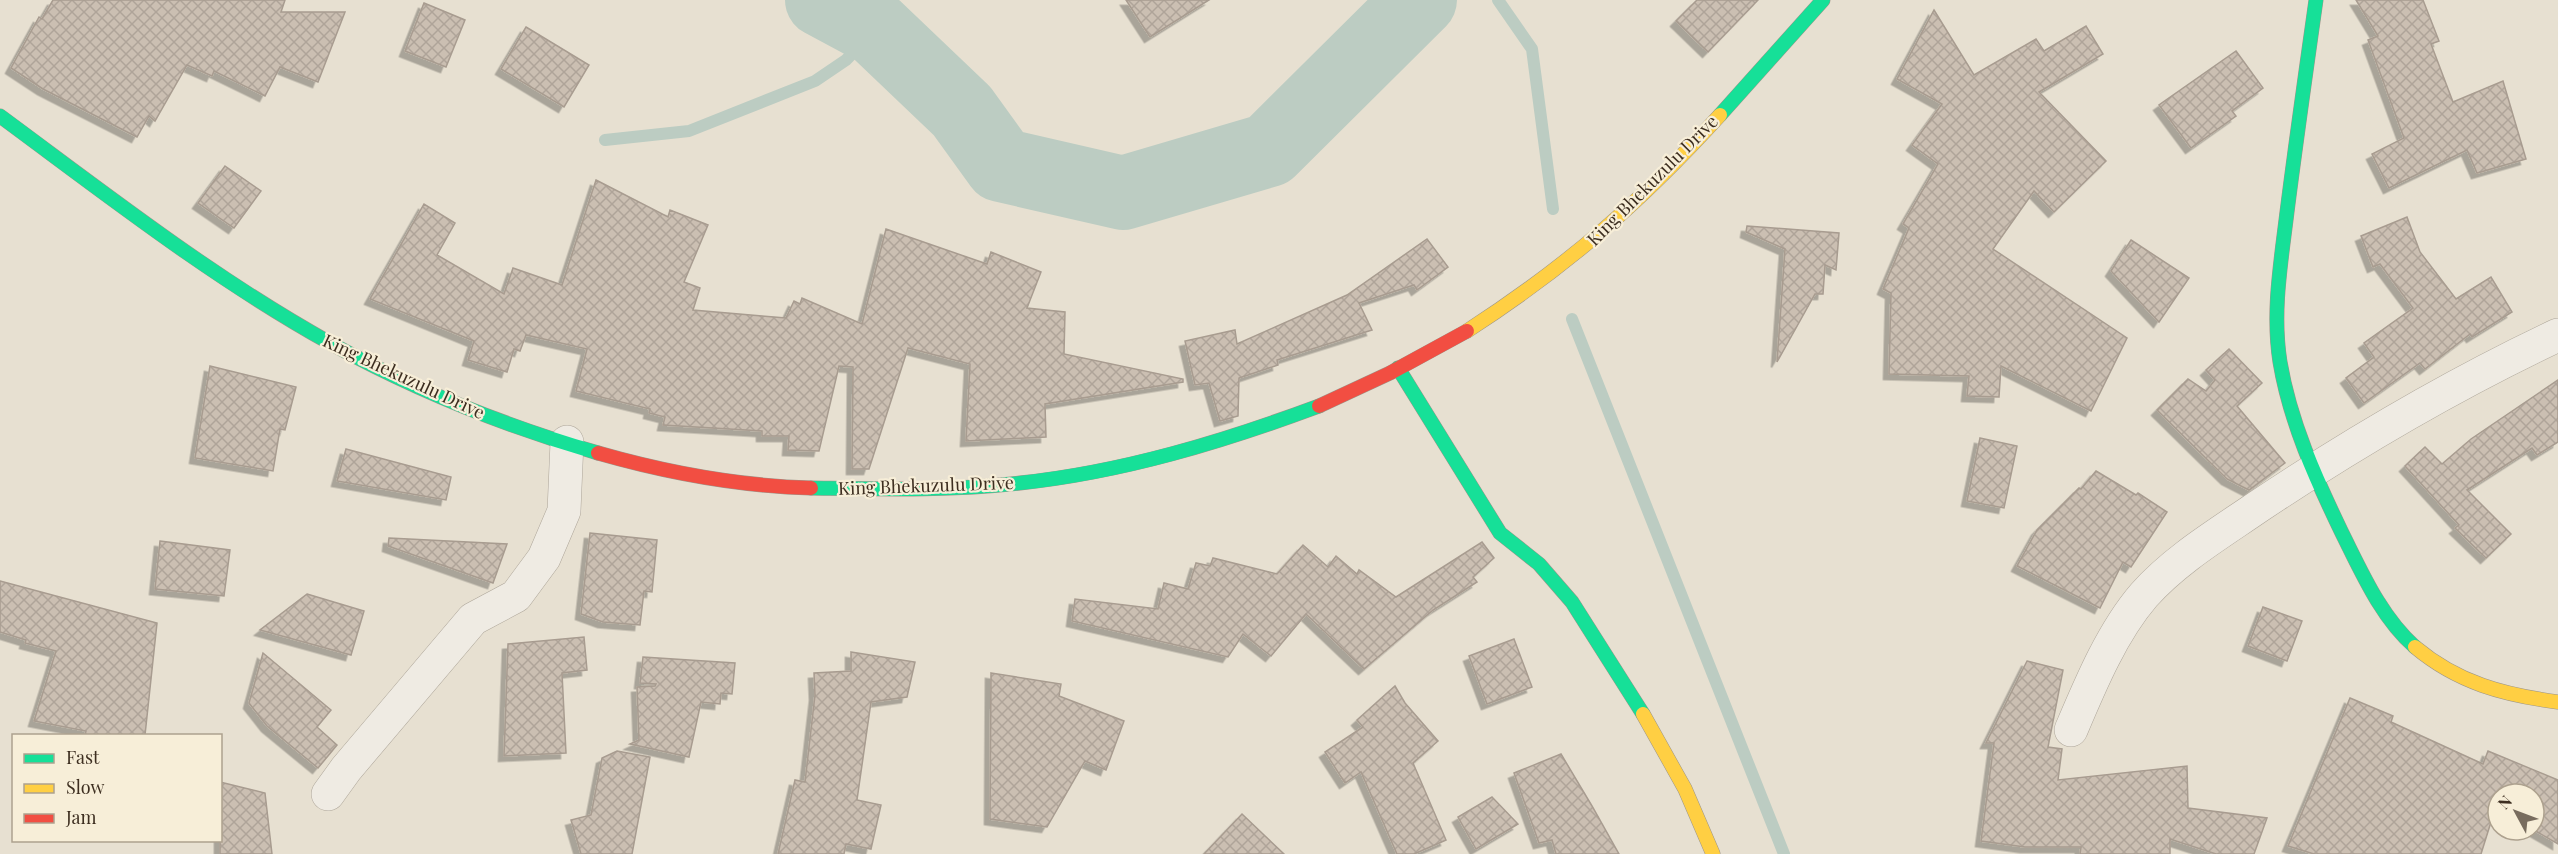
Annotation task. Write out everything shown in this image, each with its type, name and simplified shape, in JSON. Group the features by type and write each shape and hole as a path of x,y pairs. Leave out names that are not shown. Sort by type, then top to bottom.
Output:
{"street":[{"name":"King Bhekuzulu Drive","path":"0,116 227,280 337,347 446,399 521,428 567,442 627,460 711,479 789,488 958,488 1020,483 1144,462 1209,445 1285,419 1398,368 1462,334 1523,294 1581,250 1629,209 1674,164 1823,0"},
{"path":"2316,0 2278,295 2277,332 2280,360 2289,398 2314,470 2338,526 2372,590 2402,635 2451,673 2482,688 2516,697 2558,702"},
{"path":"2071,730 2106,656 2143,596 2162,576 2191,553 2314,470 2457,386 2558,335"},
{"path":"1398,368 1500,533 1523,547 1547,573 1603,647 1663,743 1700,818 1713,854"},
{"path":"328,794 345,769 473,619 516,596 544,558 564,510 567,442"}],"building":[{"path":"53,0 285,0 281,12 345,12 318,82 280,67 265,96 214,71 212,76 187,65 155,121 149,116 137,137 43,89 11,68 39,17 42,19"},
{"path":"1126,0 1209,0 1150,37"},
{"path":"1697,0 1758,0 1708,52 1676,21"},
{"path":"2356,0 2423,0 2439,41 2431,44 2453,102 2503,81 2526,159 2477,173 2467,150 2389,188 2372,154 2404,138 2368,40 2378,36"},
{"path":"424,3 465,20 446,67 405,51"},
{"path":"1934,10 1974,75 2036,39 2044,51 2086,26 2103,54 2039,92 2106,161 2054,212 2034,191 1993,249 2127,338 2091,411 2001,366 1999,397 1967,396 1969,376 1889,374 1891,293 1883,289 1909,228 1903,224 1938,164 1912,145 1942,104 1897,79"},
{"path":"526,27 589,65 564,107 501,69"},
{"path":"2236,51 2263,88 2232,111 2236,116 2191,148 2159,105"},
{"path":"225,166 261,191 234,228 198,203"},
{"path":"596,180 668,217 670,210 708,225 684,282 700,288 693,310 786,318 794,301 800,304 802,298 862,324 886,229 987,264 991,252 1041,272 1027,308 1065,312 1064,354 1183,379 1183,382 1045,404 1046,437 966,441 970,364 908,348 869,469 852,469 853,367 839,366 819,451 788,450 789,436 762,436 762,431 663,425 665,417 649,413 650,409 576,391 587,349 526,335 520,351 514,349 507,372 468,360 474,341 370,299 424,204 455,223 437,255 504,294 513,268 562,285"},
{"path":"2407,217 2420,252 2456,299 2491,277 2512,312 2472,337 2470,334 2425,369 2420,363 2364,403 2346,378 2374,357 2364,343 2413,308 2380,264 2373,267 2361,236"},
{"path":"1747,226 1839,233 1836,270 1825,265 1823,294 1815,294 1777,362 1785,249 1746,232"},
{"path":"1427,239 1448,267 1417,290 1414,285 1359,303 1372,330 1277,360 1278,365 1239,378 1238,416 1220,421 1209,383 1195,385 1185,341 1235,330 1237,344 1347,295"},
{"path":"2131,240 2189,278 2159,322 2111,271"},
{"path":"2229,349 2262,383 2237,406 2285,463 2249,490 2227,479 2157,410 2188,379 2206,391 2215,380 2206,370"},
{"path":"210,366 296,387 285,430 280,429 273,471 195,458"},
{"path":"2558,380 2558,442 2537,455 2532,448 2467,490 2511,534 2486,558 2455,528 2459,525 2405,466 2425,447 2442,464 2471,439"},
{"path":"1980,438 2017,446 2004,508 1967,501"},
{"path":"346,449 451,477 446,500 337,481"},
{"path":"2096,471 2136,495 2138,493 2167,512 2131,567 2123,562 2100,608 2017,566 2037,530 2079,488 2081,489"},
{"path":"590,533 657,540 652,592 644,591 640,625 603,622 581,614"},
{"path":"389,538 507,544 493,583 388,546"},
{"path":"160,541 230,550 224,596 155,589"},
{"path":"1482,542 1494,558 1473,577 1477,582 1433,610 1364,669 1306,614 1271,656 1243,634 1228,657 1072,621 1075,599 1158,609 1164,583 1188,589 1196,563 1210,566 1213,558 1277,574 1303,545 1328,567 1336,556 1357,574 1359,570 1396,597"},
{"path":"0,581 157,623 145,734 85,734 86,731 34,721 56,651 25,643 26,640 0,632"},
{"path":"307,594 364,611 351,655 260,630"},
{"path":"2263,607 2302,621 2287,661 2248,646"},
{"path":"584,637 587,670 562,673 566,753 504,756 508,644"},
{"path":"1514,639 1532,687 1487,704 1469,656"},
{"path":"851,652 915,662 907,697 871,702 857,800 881,805 871,849 846,844 844,854 778,854 795,780 805,782 815,695 814,673 851,671"},
{"path":"263,653 331,710 317,727 337,745 318,768 267,726 249,703"},
{"path":"643,657 735,663 732,694 721,693 720,704 701,702 689,757 630,744 639,740 637,687 655,686 656,684 640,683"},
{"path":"2027,661 2063,670 2048,747 2062,749 2058,780 2187,766 2188,808 2267,818 2254,854 2216,854 2170,839 2170,854 2080,854 2081,847 2025,847 1981,841 1994,743 1986,743"},
{"path":"991,673 1061,684 1059,696 1124,721 1106,770 1085,761 1047,827 990,819"},
{"path":"1395,686 1405,703 1438,741 1413,763 1446,840 1414,854 1397,854 1361,772 1345,783 1325,752 1363,727 1357,720"},
{"path":"2350,698 2393,716 2391,722 2483,764 2488,751 2558,780 2558,844 2546,837 2546,782 2486,782 2486,838 2481,854 2314,854 2288,846"},
{"path":"617,751 650,757 632,854 581,854 571,820 591,815 602,758"},
{"path":"1561,754 1619,854 1556,854 1552,840 1539,843 1514,773"},
{"path":"222,782 265,793 272,854 220,854"},
{"path":"1492,797 1518,824 1476,849 1458,817"},
{"path":"1242,814 1284,854 1204,854"}],"waterway":[{"path":"822,0 876,29 962,111 1001,165 1123,193 1269,150 1420,0"},
{"path":"1498,0 1532,49 1553,209"},
{"path":"605,140 689,131 815,81 846,60 876,29"},
{"path":"1572,319 1784,854"}],"traffic: fast":[{"path":"1720,115 1823,0"},
{"path":"2316,0 2280,268 2277,306 2280,362 2297,428 2332,513 2373,594 2392,622 2415,647"},
{"path":"0,116 202,263 330,343 461,406 598,453"},
{"path":"1398,368 1500,533 1539,564 1572,602 1643,714"},
{"path":"811,488 889,489 994,486 1058,478 1172,454 1246,432 1319,406"}],"traffic: slow":[{"path":"1467,331 1537,282 1601,232 1691,147 1720,115"},
{"path":"2415,647 2448,670 2482,685 2519,696 2558,702"},
{"path":"1643,714 1685,789 1713,854"}],"traffic: jam":[{"path":"1319,406 1390,373 1467,331"},
{"path":"598,453 651,467 703,477 811,488"}]}
